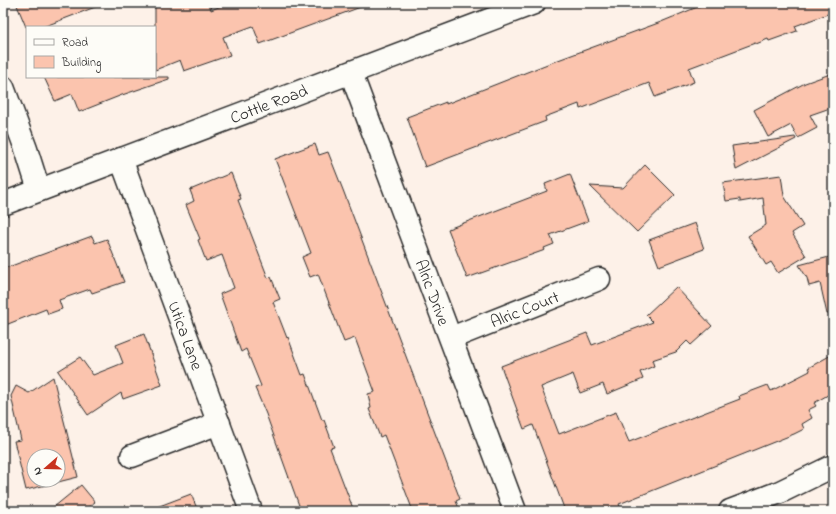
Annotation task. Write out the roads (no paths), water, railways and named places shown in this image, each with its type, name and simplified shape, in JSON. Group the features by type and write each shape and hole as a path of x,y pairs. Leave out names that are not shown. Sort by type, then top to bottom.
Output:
{"street":[{"name":"Cottle Road","path":"3,204 351,73 490,11 534,3"},
{"name":"Alric Drive","path":"351,73 515,511"},
{"path":"3,86 39,190"},
{"name":"Utica Lane","path":"121,159 251,511"},
{"name":"Alric Court","path":"451,338 598,279"},
{"path":"132,456 219,423"},
{"path":"730,511 780,492 833,466"}]}
